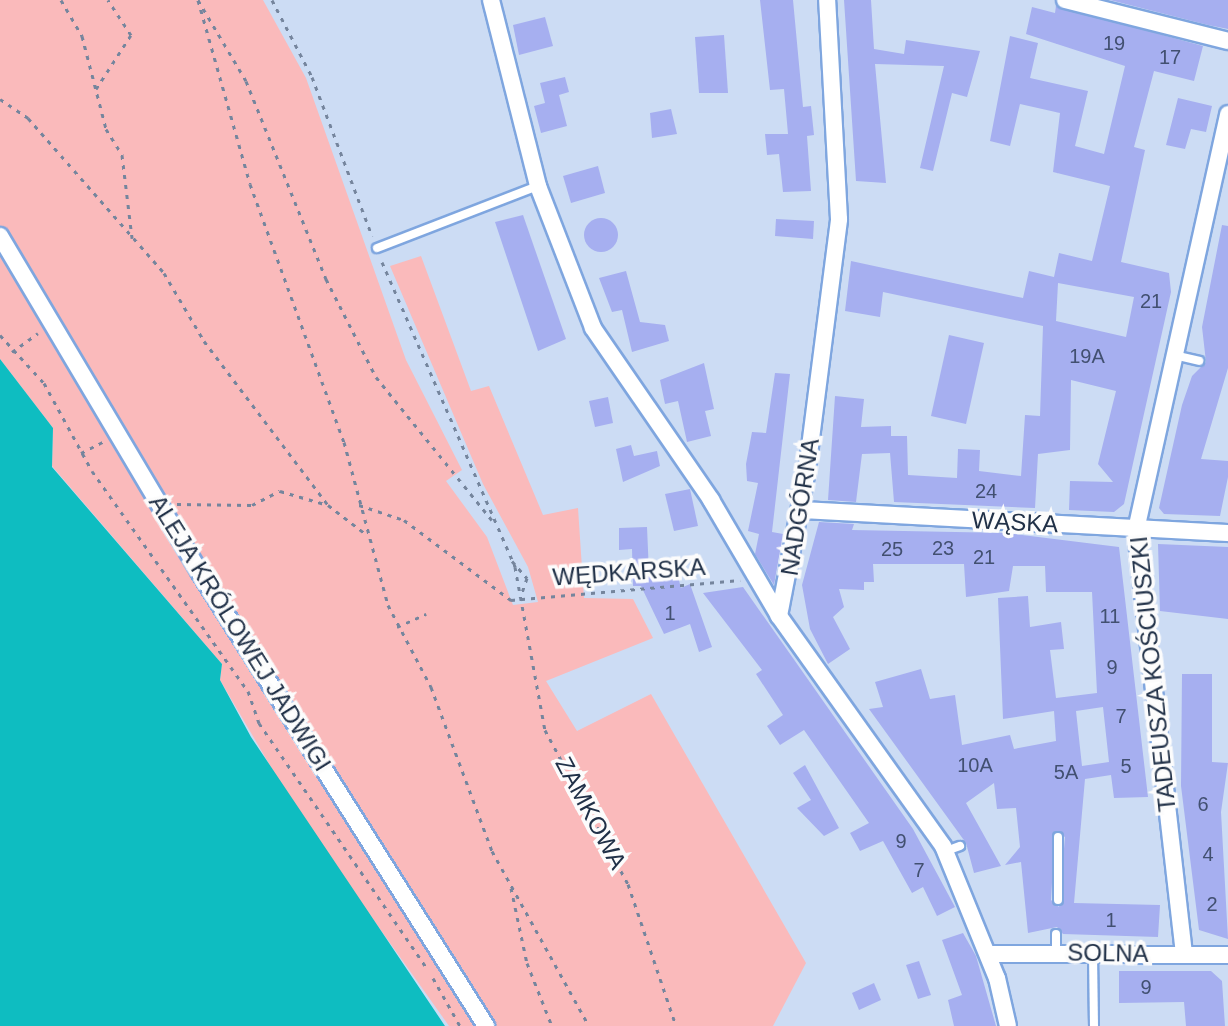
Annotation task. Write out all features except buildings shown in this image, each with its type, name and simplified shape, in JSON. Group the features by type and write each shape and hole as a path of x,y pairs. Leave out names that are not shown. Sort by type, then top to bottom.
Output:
{"street":[{"path":"491,0 538,186 593,328 711,500 777,619 892,785 953,849 1008,1026"},
{"name":"NADGÓRNA","path":"777,619 801,510 839,219 827,0"},
{"path":"1065,0 1228,41"},
{"name":"TADEUSZA KOŚCIUSZKI","path":"1184,954 1136,530 1228,114"},
{"name":"ALEJA KRÓLOWEJ JADWIGI","path":"0,236 54,321 157,503 486,1026"},
{"name":"WĄSKA","path":"801,510 1228,533"},
{"name":"SOLNA","path":"988,954 1228,955"}],"lane":[{"path":"377,248 538,186"},
{"path":"1174,355 1199,361"},
{"path":"1058,837 1058,900"},
{"path":"1056,934 1056,952"},
{"path":"1093,953 1094,1026"}],"path":[{"path":"61,0 82,36 96,89 122,155 132,238"},
{"path":"96,89 131,35 108,0"},
{"path":"198,0 250,184 397,627 431,687 457,770 510,885 589,1026"},
{"path":"198,0 246,81 353,335 404,414 494,522 512,561 520,598"},
{"path":"0,99 28,118 132,238 328,505 367,535"},
{"path":"11,352 54,321"},
{"path":"0,335 11,352 44,383 81,453 248,691 259,723 354,854 365,885 430,971 460,1026"},
{"path":"81,453 119,434"},
{"path":"157,503 252,505 280,491 328,505"},
{"path":"359,505 404,520 486,587 520,598"},
{"path":"512,561 527,578 520,598"},
{"name":"WĘDKARSKA","path":"520,598 740,580"},
{"name":"ZAMKOWA","path":"520,598 545,730 628,884 676,1026"},
{"path":"397,627 426,614"},
{"path":"510,885 527,963 552,1026"}],"shaded area":[{"path":"0,0 263,0 306,78 406,360 462,470 446,481 487,537 513,605 538,602 528,567 483,484 390,266 421,256 471,391 489,386 543,515 578,508 584,598 633,599 653,638 546,681 577,731 651,694 806,963 773,1026 449,1026 299,815 220,680 222,664 52,466 53,428 0,359"},
{"path":"0,359 53,428 52,467 222,664 220,680 251,737 445,1026 0,1026"}]}
